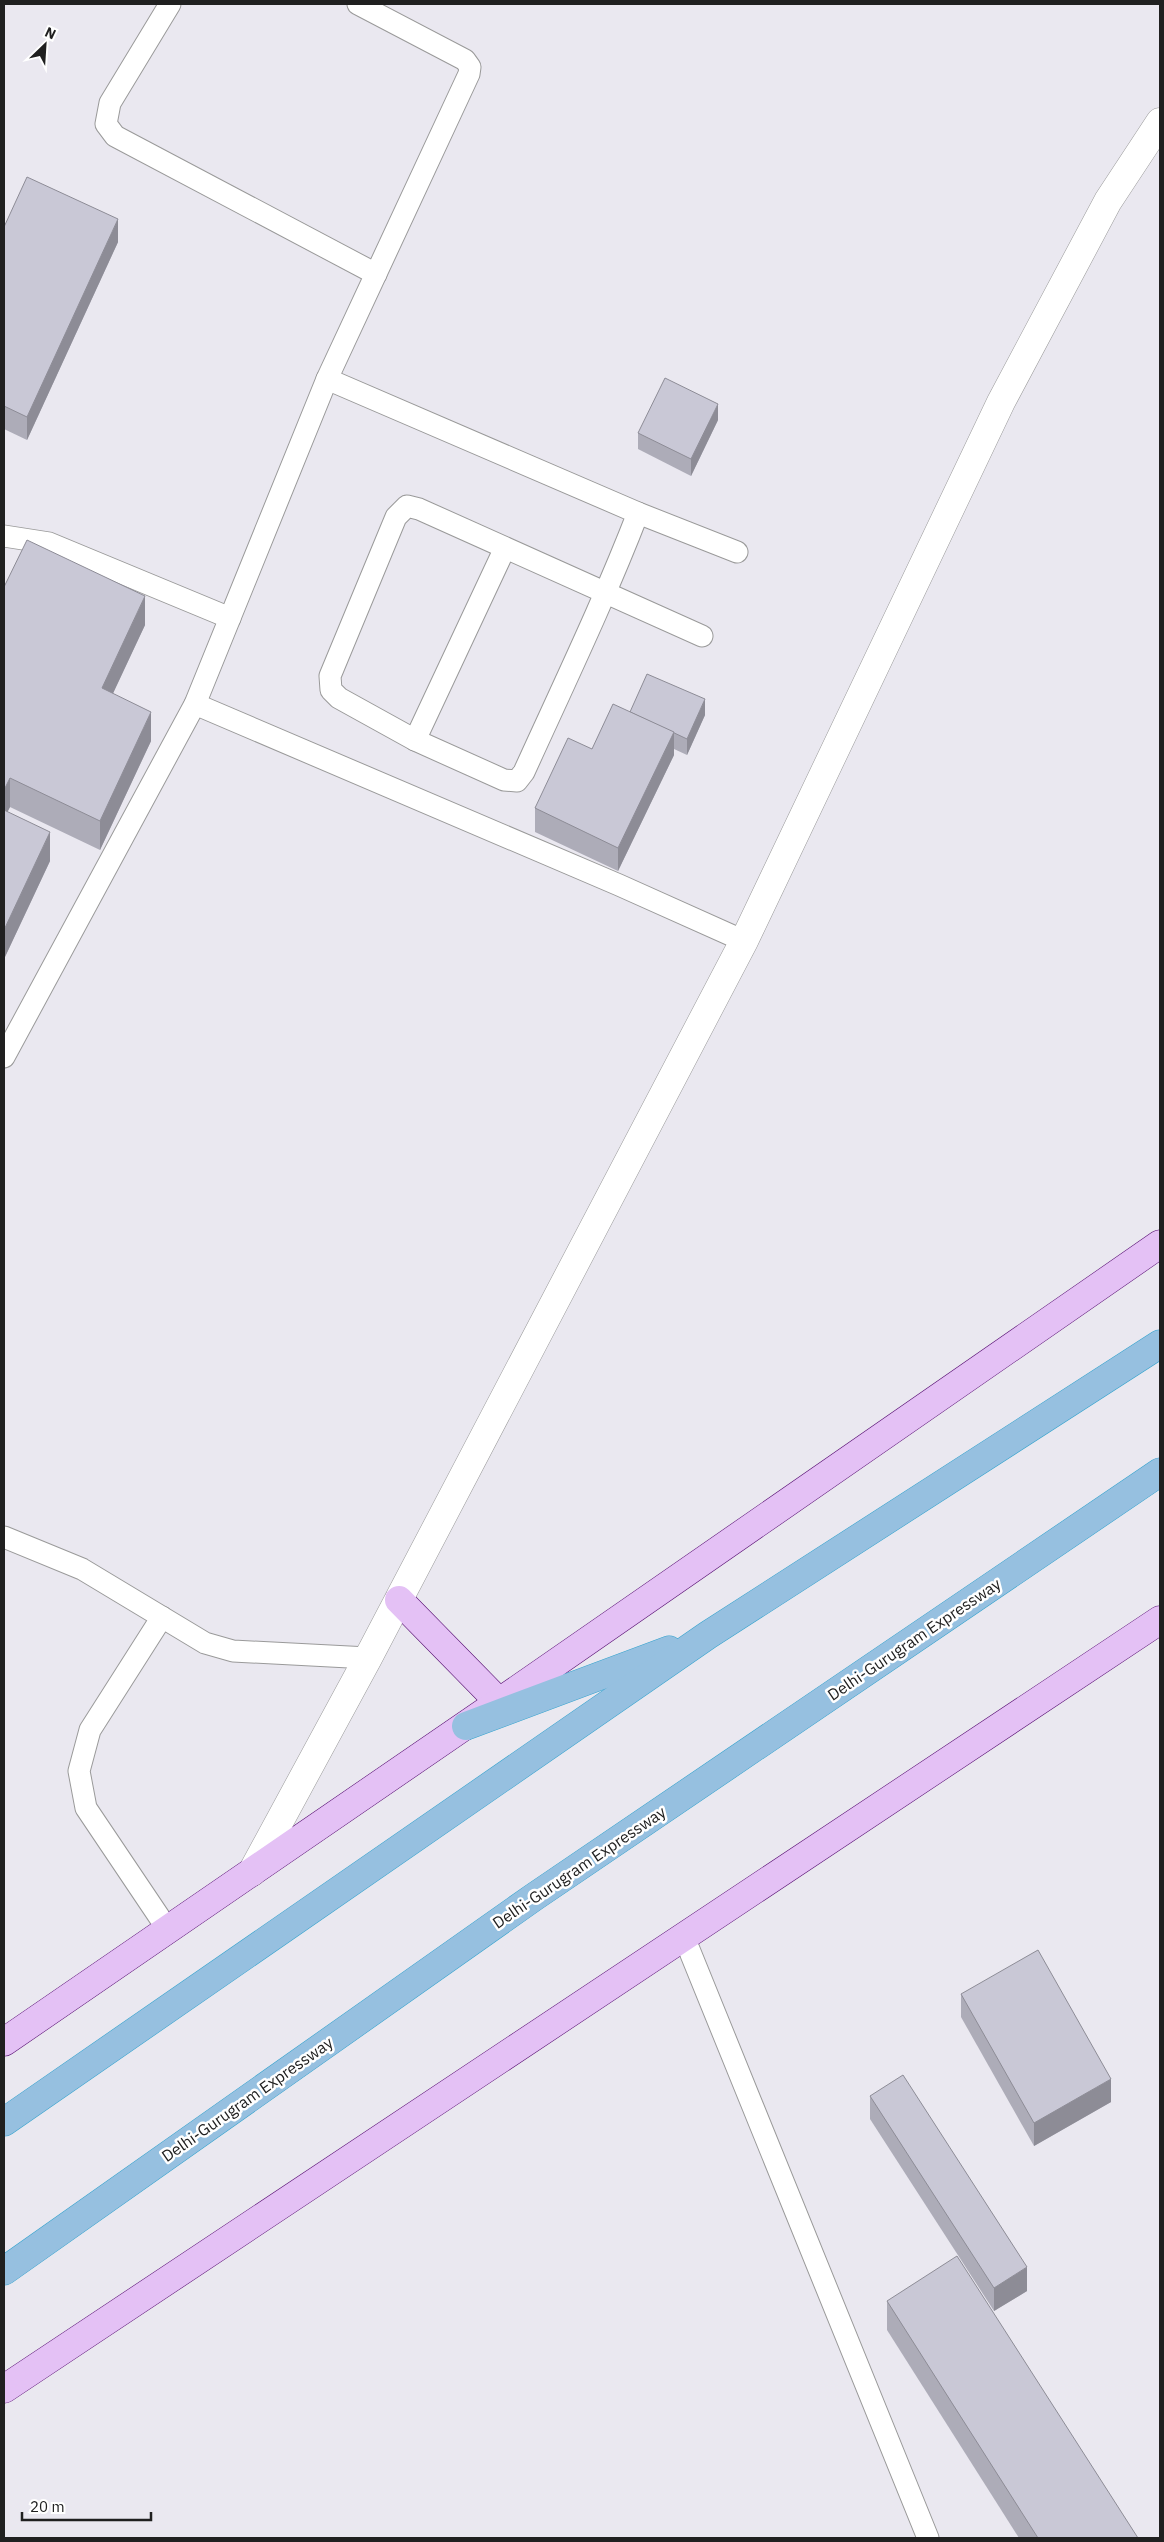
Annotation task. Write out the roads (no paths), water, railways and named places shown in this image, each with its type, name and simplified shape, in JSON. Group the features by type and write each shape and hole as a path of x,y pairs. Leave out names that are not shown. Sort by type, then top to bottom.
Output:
{"highway":[{"path":"4,2122 708,1635 1160,1344"},
{"name":"Delhi-Gurugram Expressway","path":"4,2271 534,1897 1160,1472"},
{"path":"466,1726 708,1635"}],"main road":[{"path":"4,2042 466,1726 1160,1244"},
{"path":"399,1600 499,1702"},
{"path":"7,2391 1160,1620"}],"street":[{"path":"252,1872 399,1600 744,941 1001,402 1108,201 1160,122"}],"lane":[{"path":"170,4 110,103 106,124 115,136 376,274"},
{"path":"4,1057 195,704 327,379 469,74 470,67 465,60 358,4"},
{"path":"327,379 638,512 737,552"},
{"path":"638,512 605,592 524,772 517,781 504,780 415,740 339,698 331,690 330,676 396,517 406,506 419,509 605,592 702,636"},
{"path":"4,536 49,543 230,618"},
{"path":"415,740 505,548"},
{"path":"195,704 620,885 744,941"},
{"path":"4,1537 82,1569 205,1643 233,1651 368,1658"},
{"path":"162,1617 90,1730 79,1771 86,1808 168,1930"},
{"path":"684,1937 928,2538"}]}
